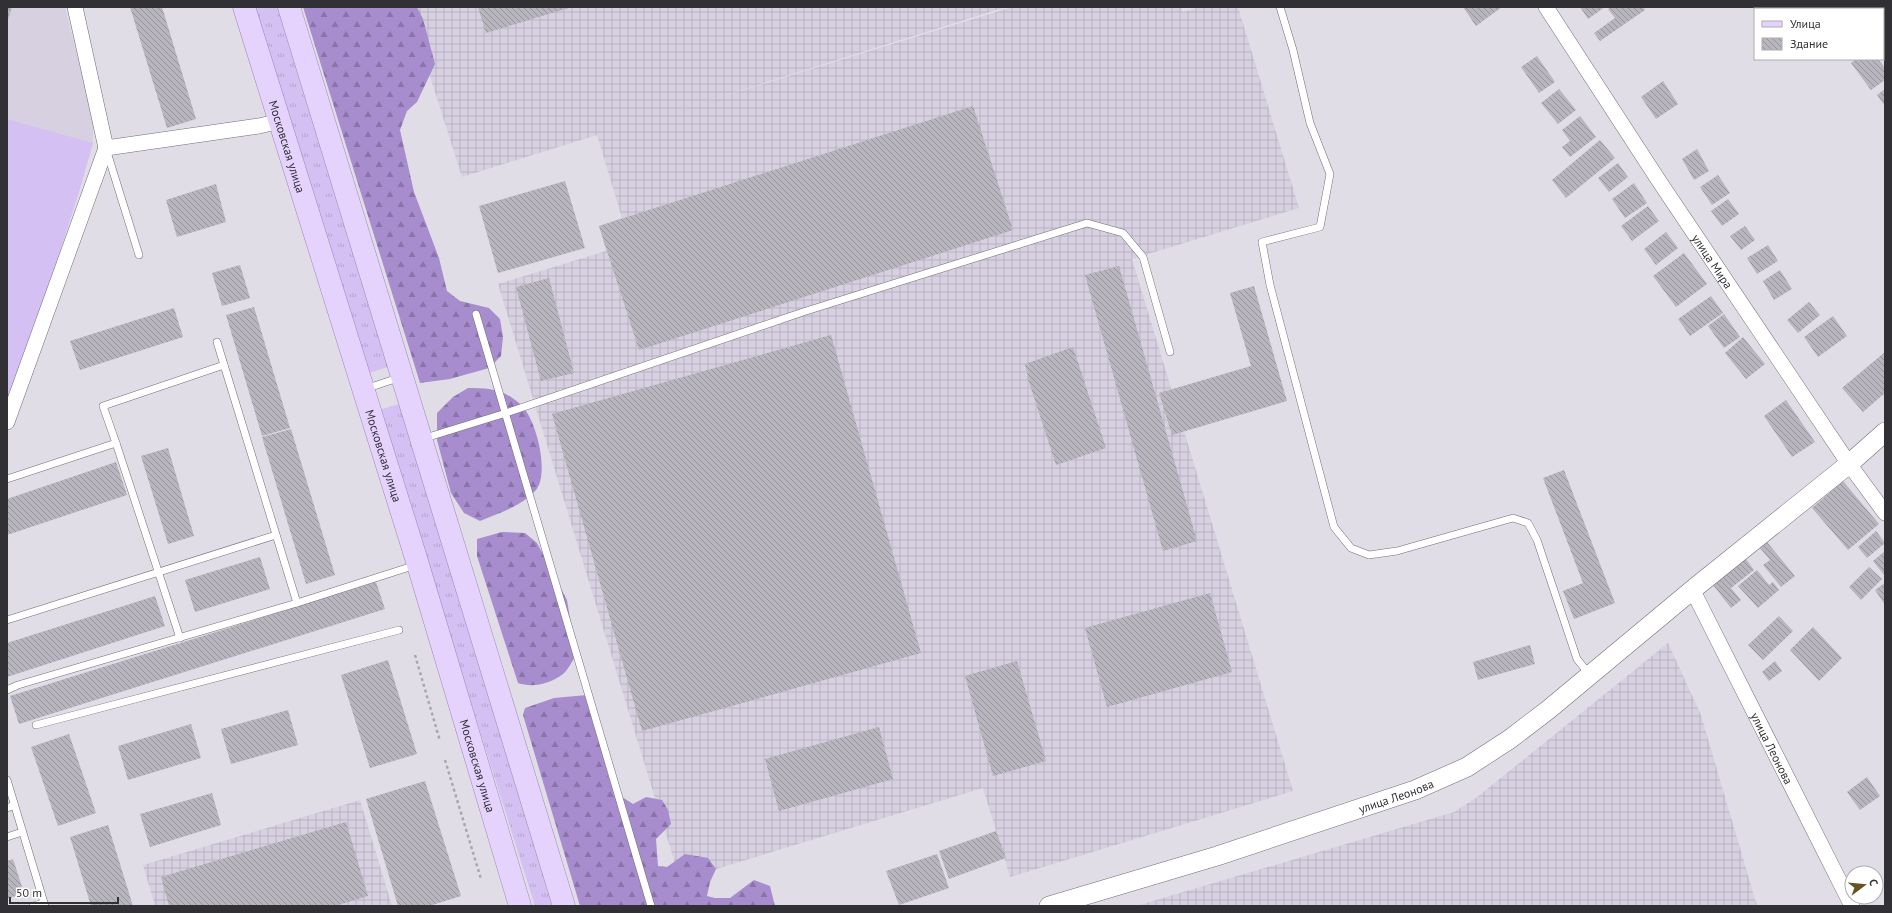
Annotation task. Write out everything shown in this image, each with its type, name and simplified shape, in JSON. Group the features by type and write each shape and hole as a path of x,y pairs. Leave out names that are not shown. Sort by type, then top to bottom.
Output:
{"main road":[{"name":"Московская улица","path":"244,7 418,564 520,906"},
{"path":"289,7 564,906"}],"street":[{"path":"7,422 106,148 75,7"},
{"name":"улица Мира","path":"1546,7 1655,174 1850,464 1885,513"},
{"path":"106,148 259,126 280,121"},
{"path":"1695,588 1850,464 1885,432"},
{"name":"улица Леонова","path":"1049,906 1217,856 1422,787 1467,767 1504,743 1590,675 1695,588 1852,906"}],"lane":[{"path":"1280,7 1293,50 1310,122 1330,174 1320,227 1262,242 1272,293 1334,527 1352,548 1369,555 1397,551 1513,518 1528,523 1537,540 1577,659 1590,675"},
{"path":"106,148 139,255"},
{"path":"421,439 506,413 803,312 1087,223 1123,233 1143,257 1170,352"},
{"path":"476,314 651,906"},
{"path":"217,342 297,603"},
{"path":"180,638 103,406 224,365"},
{"path":"363,389 403,376"},
{"path":"7,480 116,443"},
{"path":"7,620 276,535"},
{"path":"7,690 18,685 297,603 418,564"},
{"path":"36,725 399,630"},
{"path":"7,780 44,904 33,906"},
{"path":"7,808 14,805"},
{"path":"7,837 22,832"}],"path":[{"path":"414,655 440,740"},
{"path":"445,760 481,879"}],"shaded area":[{"path":"7,7 65,7 93,120 93,143 78,195 7,415"},
{"path":"408,7 1006,7 662,115 1012,7 1181,7 1183,12 1200,7 1238,7 1299,208 1132,259 1293,791 1010,877 983,788 680,880 498,284 606,251 599,226 622,218 597,135 462,177"},
{"path":"1668,643 1701,715 1757,906 1136,906 1454,812 1476,798"},
{"path":"360,800 392,906 155,906 143,865"}],"green space":[{"path":"253,7 281,7 391,366 366,374"},
{"path":"303,7 417,7 423,19 435,64 417,102 407,111 400,130 414,192 439,258 447,291 460,301 489,308 500,319 503,337 501,356 489,368 450,379 420,383"},
{"path":"7,119 93,143 78,195 7,415"},
{"path":"468,388 495,390 513,398 519,403 531,420 536,432 541,458 542,471 540,482 536,490 517,505 480,521 464,513 451,493 437,440 437,413 453,397"},
{"path":"399,404 555,906 535,906 379,410"},
{"path":"502,532 525,533 537,543 567,600 576,656 563,674 547,683 529,685 518,683 477,556 477,539"},
{"path":"587,695 609,778 616,793 633,804 646,797 662,800 668,810 671,824 656,839 658,866 667,867 685,854 708,858 716,869 710,882 707,896 715,898 730,898 754,880 770,886 775,906 580,906 523,715 525,708 554,698"}],"building":[{"path":"7,7 12,7 7,23"},
{"path":"130,7 162,7 196,119 167,128"},
{"path":"478,7 572,7 486,33"},
{"path":"1463,7 1502,7 1476,26"},
{"path":"1580,7 1605,7 1588,19"},
{"path":"1611,7 1643,7 1645,10 1600,41 1594,33 1615,18 1608,9"},
{"path":"1813,7 1842,8 1814,8"},
{"path":"1537,56 1555,82 1539,93 1521,67"},
{"path":"1855,60 1879,60 1885,68 1885,80 1871,90 1851,63"},
{"path":"1663,81 1678,104 1656,119 1641,97"},
{"path":"1559,89 1576,110 1558,124 1541,103"},
{"path":"1885,89 1885,106 1877,95"},
{"path":"973,106 1013,230 639,350 599,226"},
{"path":"1580,116 1596,137 1570,157 1562,147 1570,141 1562,130"},
{"path":"1600,140 1615,158 1566,198 1552,180"},
{"path":"1697,149 1709,171 1694,180 1682,159"},
{"path":"1618,163 1628,177 1609,192 1598,178"},
{"path":"1718,175 1730,193 1712,205 1700,187"},
{"path":"565,181 585,248 498,273 479,206"},
{"path":"1634,183 1647,203 1625,218 1612,199"},
{"path":"216,184 226,222 177,237 166,200"},
{"path":"1728,199 1739,214 1722,226 1711,211"},
{"path":"1648,206 1659,221 1632,241 1621,226"},
{"path":"1745,226 1755,240 1741,250 1730,236"},
{"path":"1666,232 1678,248 1656,265 1644,249"},
{"path":"1768,245 1778,261 1757,274 1747,258"},
{"path":"1684,253 1707,284 1676,307 1653,276"},
{"path":"240,265 250,298 222,306 212,273"},
{"path":"1119,266 1197,541 1163,551 1085,275"},
{"path":"1780,270 1792,289 1774,300 1763,281"},
{"path":"549,278 574,373 541,381 516,287"},
{"path":"1254,286 1287,401 1172,435 1159,393 1251,366 1230,293"},
{"path":"1711,296 1723,313 1690,336 1678,319"},
{"path":"1809,302 1820,315 1798,333 1787,320"},
{"path":"254,307 290,428 262,436 226,315"},
{"path":"174,308 183,337 80,370 70,341"},
{"path":"1724,314 1740,337 1724,348 1708,326"},
{"path":"1833,316 1847,336 1818,357 1804,337"},
{"path":"831,335 921,653 642,731 552,414"},
{"path":"1743,337 1765,364 1746,379 1725,353"},
{"path":"1073,347 1106,448 1056,465 1027,376 1025,364"},
{"path":"1885,352 1885,393 1863,412 1842,388"},
{"path":"1786,400 1815,442 1792,457 1764,416"},
{"path":"291,429 335,575 306,584 262,437"},
{"path":"168,448 194,536 168,544 141,456"},
{"path":"116,462 127,495 7,535 7,499"},
{"path":"1564,470 1615,603 1574,619 1563,591 1583,583 1543,478"},
{"path":"1843,481 1879,524 1848,550 1812,508"},
{"path":"1876,531 1885,543 1867,558 1858,547"},
{"path":"1767,542 1795,576 1781,587 1763,565 1770,560 1760,548"},
{"path":"1885,551 1885,574 1884,575 1873,561"},
{"path":"260,557 270,589 195,612 185,580"},
{"path":"1746,559 1754,570 1731,588 1741,600 1731,608 1713,585"},
{"path":"1869,567 1882,579 1861,600 1849,587"},
{"path":"1757,570 1769,585 1773,582 1779,590 1758,608 1738,586"},
{"path":"376,582 385,609 19,724 10,696"},
{"path":"1885,583 1885,605 1875,590"},
{"path":"1210,593 1232,672 1107,707 1085,628"},
{"path":"155,596 165,626 7,677 7,643"},
{"path":"1779,616 1793,631 1763,660 1748,645"},
{"path":"1813,627 1842,658 1819,681 1790,650"},
{"path":"1530,645 1535,664 1478,680 1473,662"},
{"path":"388,660 417,754 370,768 341,675"},
{"path":"1017,661 1046,761 993,776 965,676"},
{"path":"1775,661 1782,671 1769,681 1762,672"},
{"path":"288,710 298,745 231,764 221,729"},
{"path":"191,724 201,758 128,780 118,746"},
{"path":"879,727 893,779 779,811 765,759"},
{"path":"69,734 96,813 58,826 31,747"},
{"path":"1867,777 1880,796 1860,810 1847,792"},
{"path":"425,781 461,896 429,906 398,906 366,799"},
{"path":"212,793 221,825 150,847 140,814"},
{"path":"346,822 368,896 335,906 169,906 161,877"},
{"path":"108,825 133,906 91,906 70,837"},
{"path":"996,831 1006,858 949,879 939,851"},
{"path":"937,854 949,888 899,905 886,871"},
{"path":"13,859 24,893 7,899 7,861"}]}
